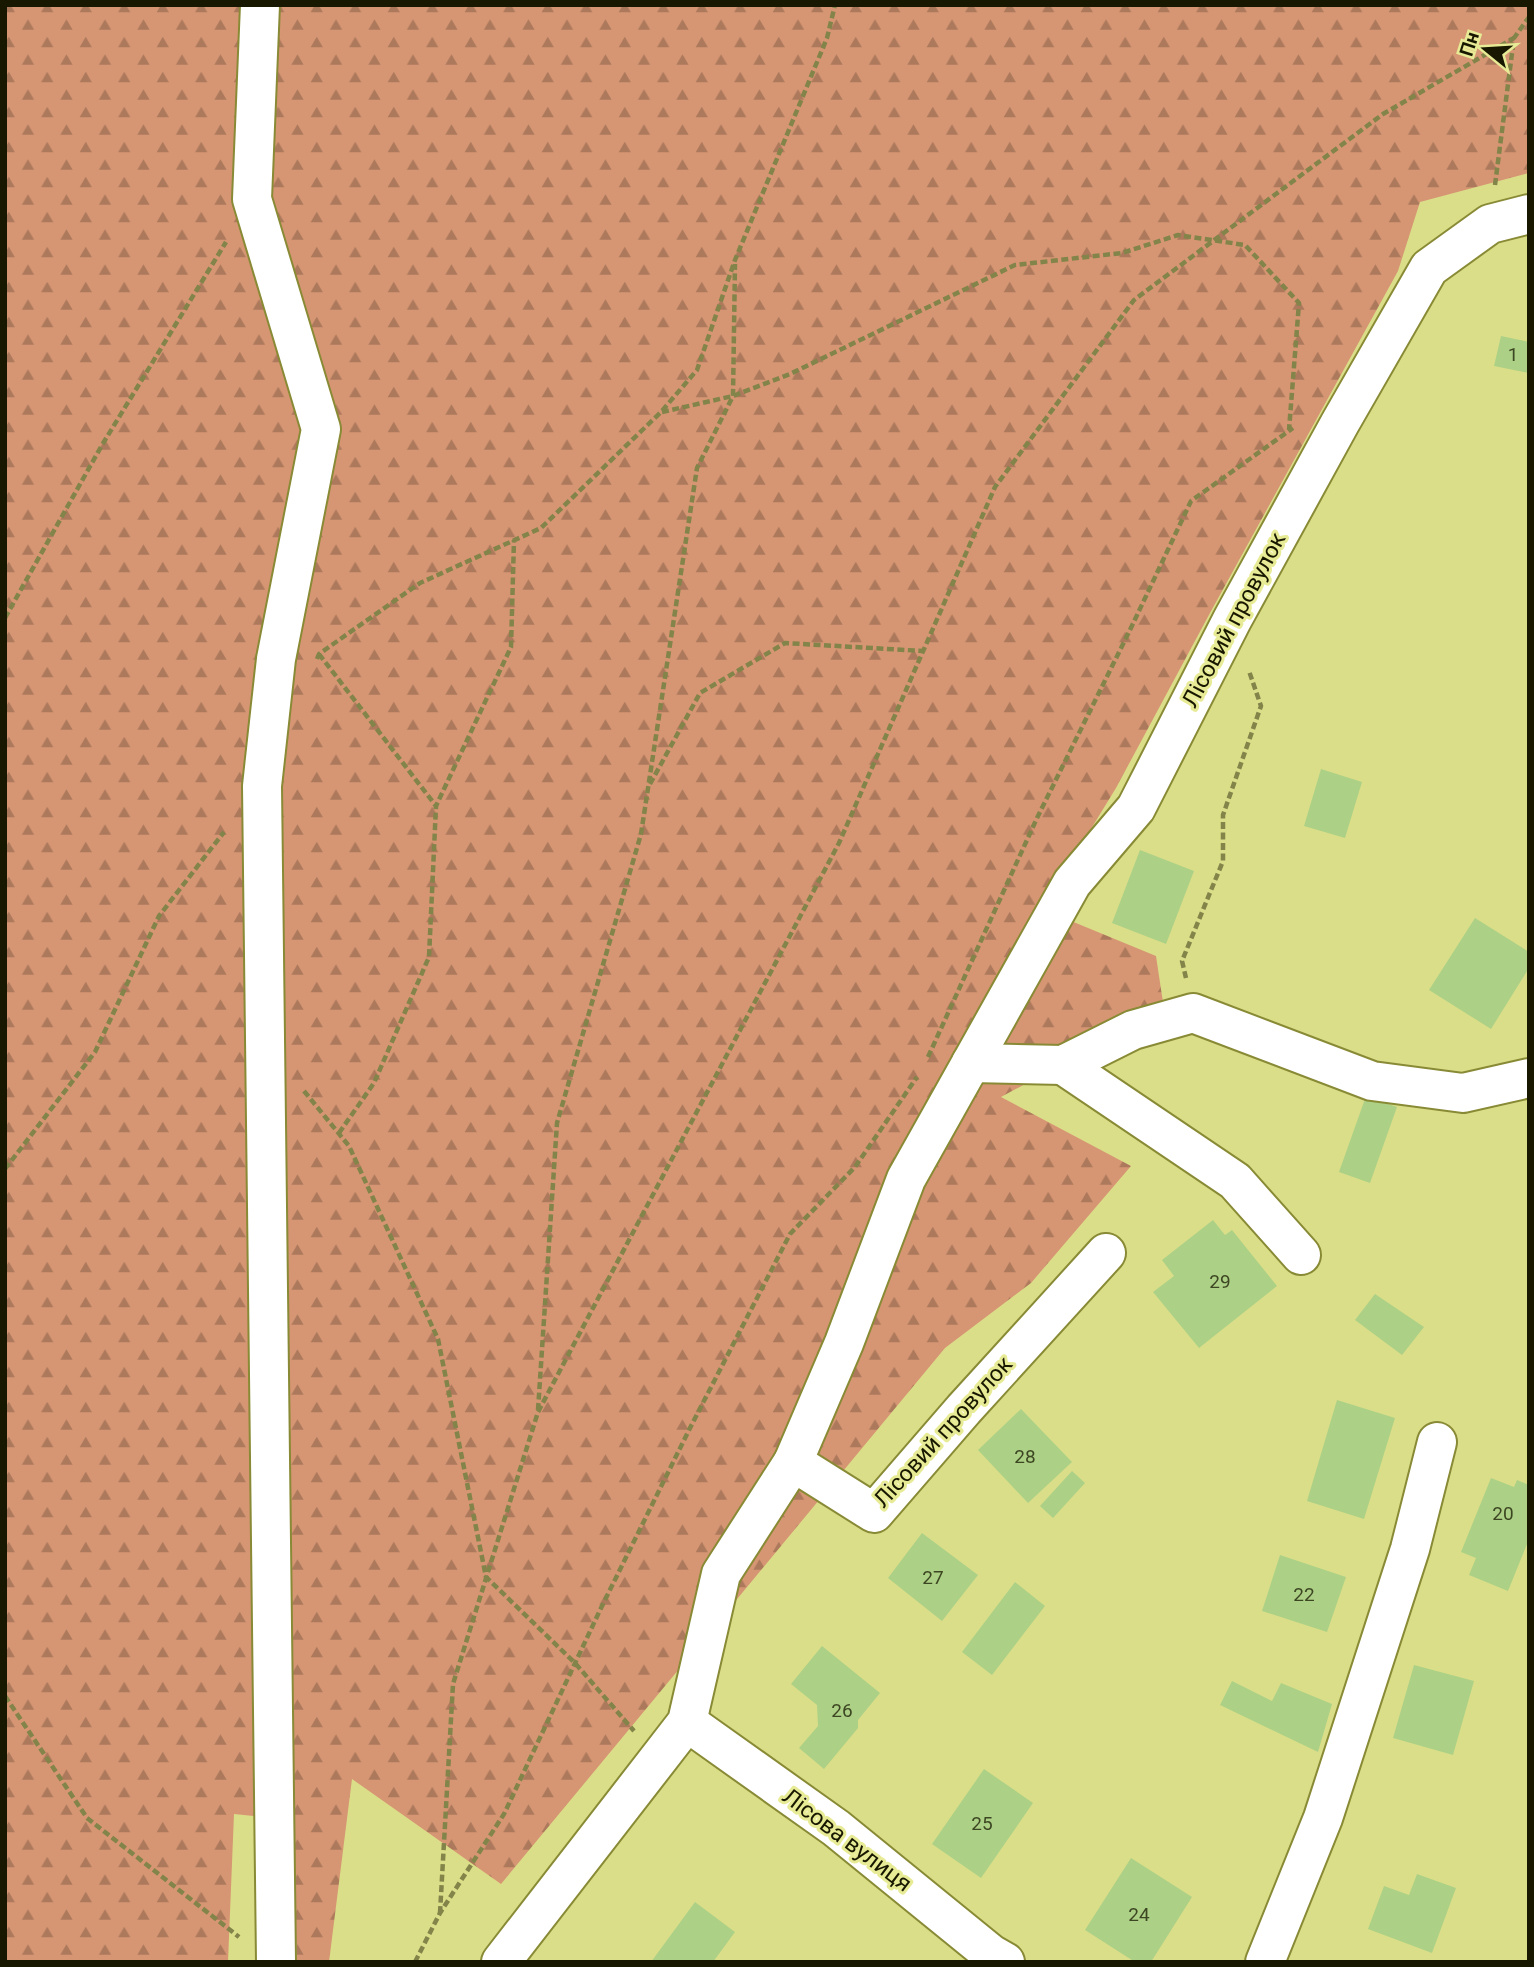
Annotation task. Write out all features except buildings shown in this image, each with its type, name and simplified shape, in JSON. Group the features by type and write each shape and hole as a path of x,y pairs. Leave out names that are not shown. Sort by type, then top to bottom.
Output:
{"street":[{"path":"260,5 252,199 321,429 276,659 262,786 265,1045 262,1953"},
{"name":"Лісовий провулок","path":"1106,1253 874,1513 793,1462 844,1343 906,1179 1072,883 1136,808 1232,620 1429,268 1489,225 1529,214"},
{"path":"971,1063 1063,1065 1133,1030 1193,1013 1372,1081 1462,1093 1529,1078"},
{"path":"1063,1065 1235,1181 1301,1255"},
{"path":"1265,1962 1323,1818 1410,1549 1437,1442"},
{"path":"501,1962 687,1722 721,1574 793,1462"},
{"name":"Лісова вулиця","path":"687,1722 836,1829 991,1954 1005,1962"}],"path":[{"path":"314,666 319,654 420,583 541,528 661,412 697,370 735,260 827,38 835,5"},
{"path":"440,1913 453,1684 538,1412 839,842 995,487 1134,300 1382,114 1514,38 1529,17"},
{"path":"1489,225 1514,38"},
{"path":"5,618 102,445 252,199"},
{"path":"661,412 733,396 790,374 1015,265 1122,253 1178,235 1245,245 1299,303 1289,431"},
{"path":"538,1412 557,1123 640,834 697,468 733,396 735,260"},
{"path":"928,1057 1037,818 1191,501 1300,423"},
{"path":"339,1133 374,1083 429,957 436,806 510,647 514,540"},
{"path":"1193,1013 1182,961 1223,861 1223,815 1261,706 1232,620"},
{"path":"648,787 699,693 785,643 923,651"},
{"path":"319,654 436,806"},
{"path":"5,1169 95,1052 159,916 226,830"},
{"path":"265,1045 349,1146 438,1339 486,1577 575,1663 658,1758"},
{"path":"415,1962 440,1913 504,1814 690,1428 790,1234 855,1167 922,1069"},
{"path":"5,1696 87,1818 262,1953"}],"green space":[{"path":"5,5 1529,5 1529,173 1420,202 1398,271 1116,788 1042,909 1156,956 1164,1009 1001,1097 1131,1166 1031,1283 945,1348 501,1884 352,1779 329,1962 297,1962 292,1820 234,1814 228,1962 5,1962"}]}
